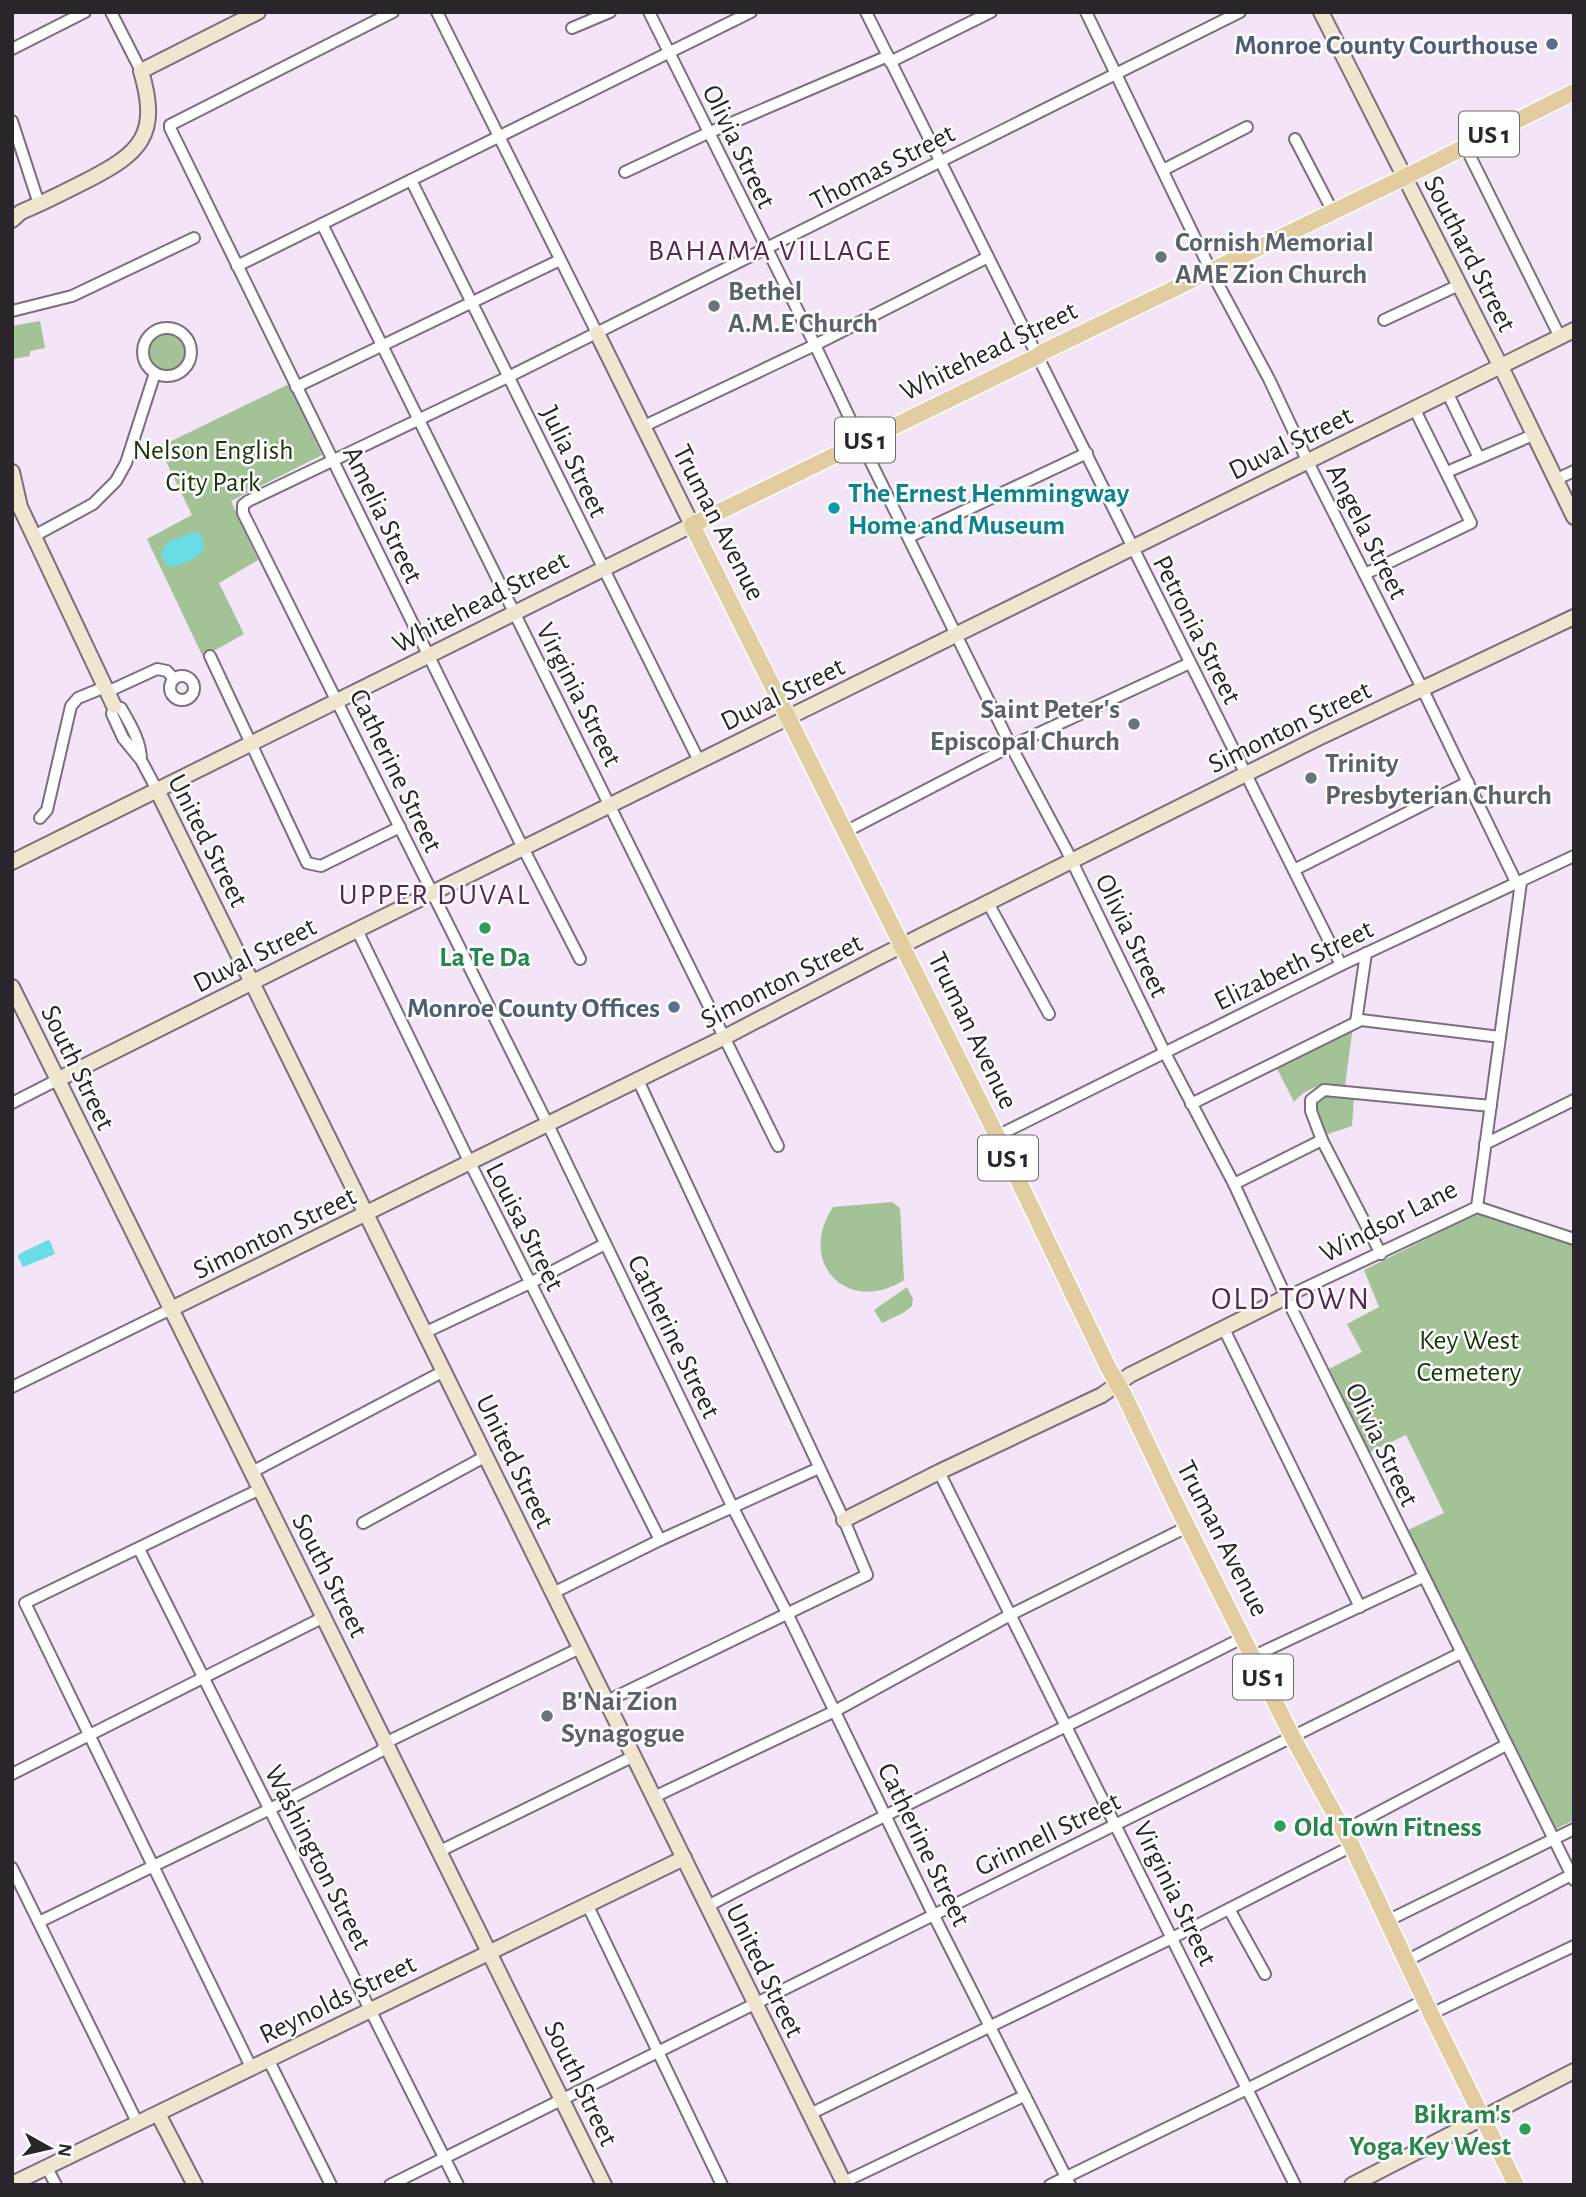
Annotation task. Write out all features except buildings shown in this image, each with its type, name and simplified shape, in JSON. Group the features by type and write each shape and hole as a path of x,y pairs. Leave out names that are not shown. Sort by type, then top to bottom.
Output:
{"main road":[{"name":"Whitehead Street","path":"692,525 1574,92"},
{"name":"Truman Avenue","path":"692,525 997,1136 1187,1527 1292,1736 1352,1846 1428,2007 1517,2185"}],"street":[{"path":"12,49 85,12"},
{"path":"12,220 21,212 113,168 135,150 144,133 148,96 141,71 111,12"},
{"path":"141,71 258,12"},
{"name":"Amelia Street","path":"393,12 170,125 170,131 580,959"},
{"name":"Truman Avenue","path":"437,12 692,525"},
{"path":"572,28 610,12"},
{"name":"Olivia Street","path":"649,12 1011,746 1234,1184 1286,1297 1572,1877"},
{"path":"237,266 751,12"},
{"name":"Petronia Street","path":"866,12 1341,965"},
{"path":"625,172 708,133 889,59 991,12"},
{"name":"Angela Street","path":"1086,12 1211,271 1269,379 1518,882"},
{"name":"Thomas Street","path":"243,505 248,500 597,333 1240,12"},
{"name":"Southard Street","path":"1321,12 1574,517"},
{"path":"12,121 39,204"},
{"path":"1163,170 1247,128"},
{"path":"1295,139 1333,212"},
{"path":"1465,146 1560,337"},
{"name":"Julia Street","path":"411,180 699,761"},
{"name":"Virginia Street","path":"323,224 779,1146"},
{"path":"12,311 72,296 194,238"},
{"path":"642,427 815,345 988,257"},
{"path":"296,387 560,260"},
{"path":"1384,320 1459,285"},
{"path":"167,327 182,332 191,346 185,368 171,376 155,373 143,354 147,338 159,328 167,327"},
{"name":"Duval Street","path":"12,1103 610,804 1574,330"},
{"path":"34,536 93,504 116,481 126,463 155,373"},
{"path":"1447,393 1479,458"},
{"path":"1364,574 1471,523 1414,408"},
{"path":"1447,472 1533,435"},
{"path":"909,537 1087,453"},
{"path":"1555,480 1574,471"},
{"name":"United Street","path":"12,472 20,506 114,706 112,713 123,738 141,760 157,790 845,2183"},
{"name":"Catherine Street","path":"243,505 243,513 433,893 933,1914 1068,2181"},
{"name":"Whitehead Street","path":"12,862 692,525"},
{"name":"Simonton Street","path":"12,1387 366,1215 1422,688 1574,617"},
{"path":"210,656 307,863 321,866 400,827"},
{"path":"845,832 1011,746 1190,663"},
{"path":"40,818 47,810 71,706 78,698 106,690 157,669 167,671 174,679"},
{"path":"1294,870 1468,782"},
{"name":"Elizabeth Street","path":"997,1136 1341,965 1574,856"},
{"name":"Windsor Lane","path":"844,1520 1102,1395 1130,1375 1223,1327 1477,1207 1518,882"},
{"path":"988,903 1049,1014"},
{"name":"Louisa Street","path":"357,930 470,1163 660,1540"},
{"path":"1356,1022 1366,953"},
{"name":"South Street","path":"12,987 604,2185"},
{"path":"1191,1104 1361,1020 1500,1037"},
{"path":"607,1701 867,1576 844,1520 637,1078"},
{"path":"1381,1254 1322,1140 1311,1111 1311,1100 1324,1090 1491,1106"},
{"path":"1485,1144 1574,1100"},
{"path":"1234,1184 1322,1140"},
{"path":"1477,1207 1574,1239"},
{"path":"426,1332 605,1244"},
{"path":"1223,1327 1360,1607"},
{"path":"252,1472 444,1371"},
{"path":"363,1524 486,1456"},
{"path":"553,1593 732,1506 819,1468"},
{"name":"Virginia Street","path":"939,1472 1295,2185"},
{"path":"251,2067 25,1603 260,1489"},
{"path":"654,1797 835,1712 1010,1615 1187,1527"},
{"name":"Washington Street","path":"139,1549 458,2185"},
{"path":"1254,1656 1423,1577"},
{"path":"12,1774 324,1617"},
{"path":"708,1906 1244,1637"},
{"path":"39,1922 270,1809 381,1751 387,1742 580,1648"},
{"name":"Grinnell Street","path":"390,2185 1461,1653"},
{"path":"1343,1831 1506,1745"},
{"path":"440,1851 634,1756"},
{"path":"1387,1921 1574,1829"},
{"path":"810,2114 1172,1938 1352,1846"},
{"name":"Reynolds Street","path":"12,2184 684,1858"},
{"path":"12,1868 138,2124"},
{"path":"1406,1961 1572,1877"},
{"path":"587,1904 722,2185"},
{"path":"1229,1909 1265,1974"},
{"path":"1050,2185 1068,2181 1247,2090 1428,2007 1574,1945"},
{"path":"268,2059 331,2185"},
{"path":"1352,2185 1574,2071"},
{"path":"845,2183 1024,2096"},
{"path":"158,2114 195,2185"},
{"path":"47,2168 56,2185"}],"green space":[{"path":"40,321 45,348 30,351 30,356 13,359 12,326"},
{"path":"167,334 180,339 185,352 180,365 167,370 154,365 149,352 154,339"},
{"name":"Nelson English City Park","path":"289,384 322,455 231,501 258,560 219,583 244,634 203,657 147,539 192,515 159,447"},
{"path":"1353,1026 1345,1086 1317,1087 1305,1092 1294,1102 1273,1061"},
{"path":"1323,1094 1354,1097 1352,1126 1325,1135 1314,1103"},
{"path":"892,1202 900,1208 904,1280 883,1289 864,1292 847,1287 834,1278 824,1264 821,1247 823,1228 833,1207"},
{"name":"Key West Cemetery","path":"1474,1215 1486,1215 1574,1244 1574,1820 1554,1830 1406,1531 1444,1513 1406,1435 1368,1453 1329,1369 1362,1352 1347,1324 1379,1307 1364,1270"},
{"path":"907,1287 913,1299 912,1306 882,1323 874,1310"}],"water":[{"path":"195,532 200,534 204,544 200,554 179,565 170,567 165,563 161,555 167,542"},
{"path":"48,1240 55,1254 23,1267 19,1254"}],"place":[{"name":"Monroe County Courthouse","path":"1552,44"},
{"name":"Cornish Memorial AME Zion Church","path":"1161,257"},
{"name":"Bethel A.M.E Church","path":"714,306"},
{"name":"The Ernest Hemmingway Home and Museum","path":"834,508"},
{"name":"Saint Peter's Episcopal Church","path":"1134,724"},
{"name":"Trinity Presbyterian Church","path":"1311,778"},
{"name":"La Te Da","path":"485,928"},
{"name":"Monroe County Offices","path":"674,1007"},
{"name":"B'Nai Zion Synagogue","path":"547,1716"},
{"name":"Old Town Fitness","path":"1280,1826"},
{"name":"Bikram's Yoga Key West","path":"1525,2129"}],"district":[{"name":"BAHAMA VILLAGE","path":"770,250"},
{"name":"UPPER DUVAL","path":"435,894"},
{"name":"OLD TOWN","path":"1291,1298"}]}
